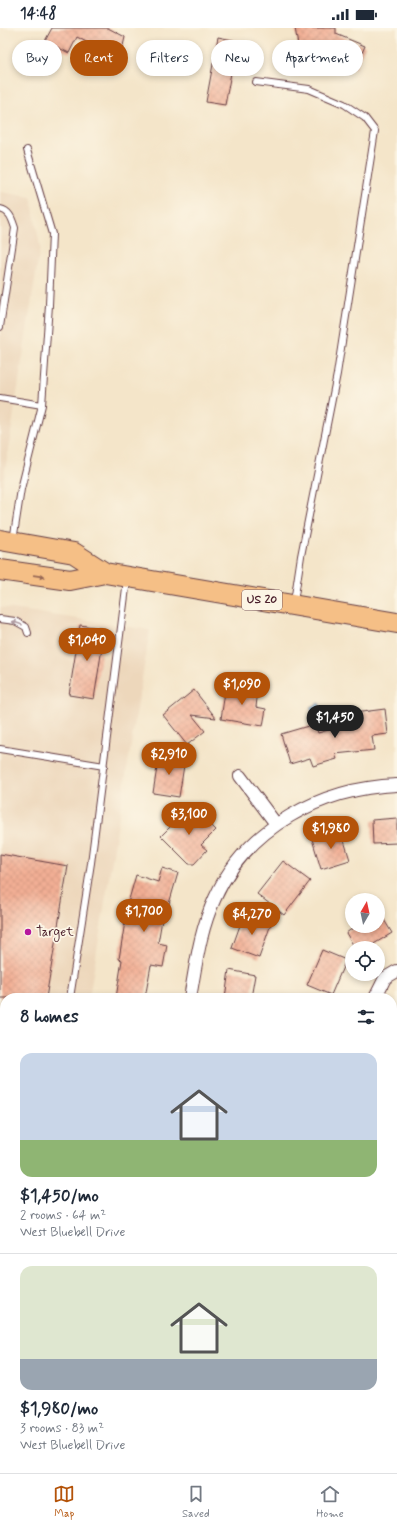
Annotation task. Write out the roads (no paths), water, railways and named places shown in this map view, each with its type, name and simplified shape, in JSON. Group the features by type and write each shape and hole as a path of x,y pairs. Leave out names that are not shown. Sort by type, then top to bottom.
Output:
{"main road":[{"name":"US 20","path":"4,544 74,553 105,573"},
{"name":"US 20","path":"0,570 70,580 105,573 128,576 397,623"}],"street":[{"path":"240,776 276,824"},
{"path":"191,993 201,935 215,898 224,881 247,850 276,824 325,799 360,789 397,785"},
{"path":"378,993 385,978 397,971"}],"lane":[{"path":"256,82 309,89 344,104 365,118 375,131 337,374 301,556 293,605"},
{"path":"4,544 21,489 42,405 49,305 52,234 27,150"},
{"path":"0,210 4,210 11,216 15,228 0,327"},
{"path":"0,398 42,405"},
{"path":"71,993 91,863 128,576"},
{"path":"0,619 15,621 26,627 28,633"},
{"path":"0,749 104,766"}],"water":[{"path":"319,703 328,724 319,728 310,707"}],"place":[{"name":"Target","path":"28,932"}]}
